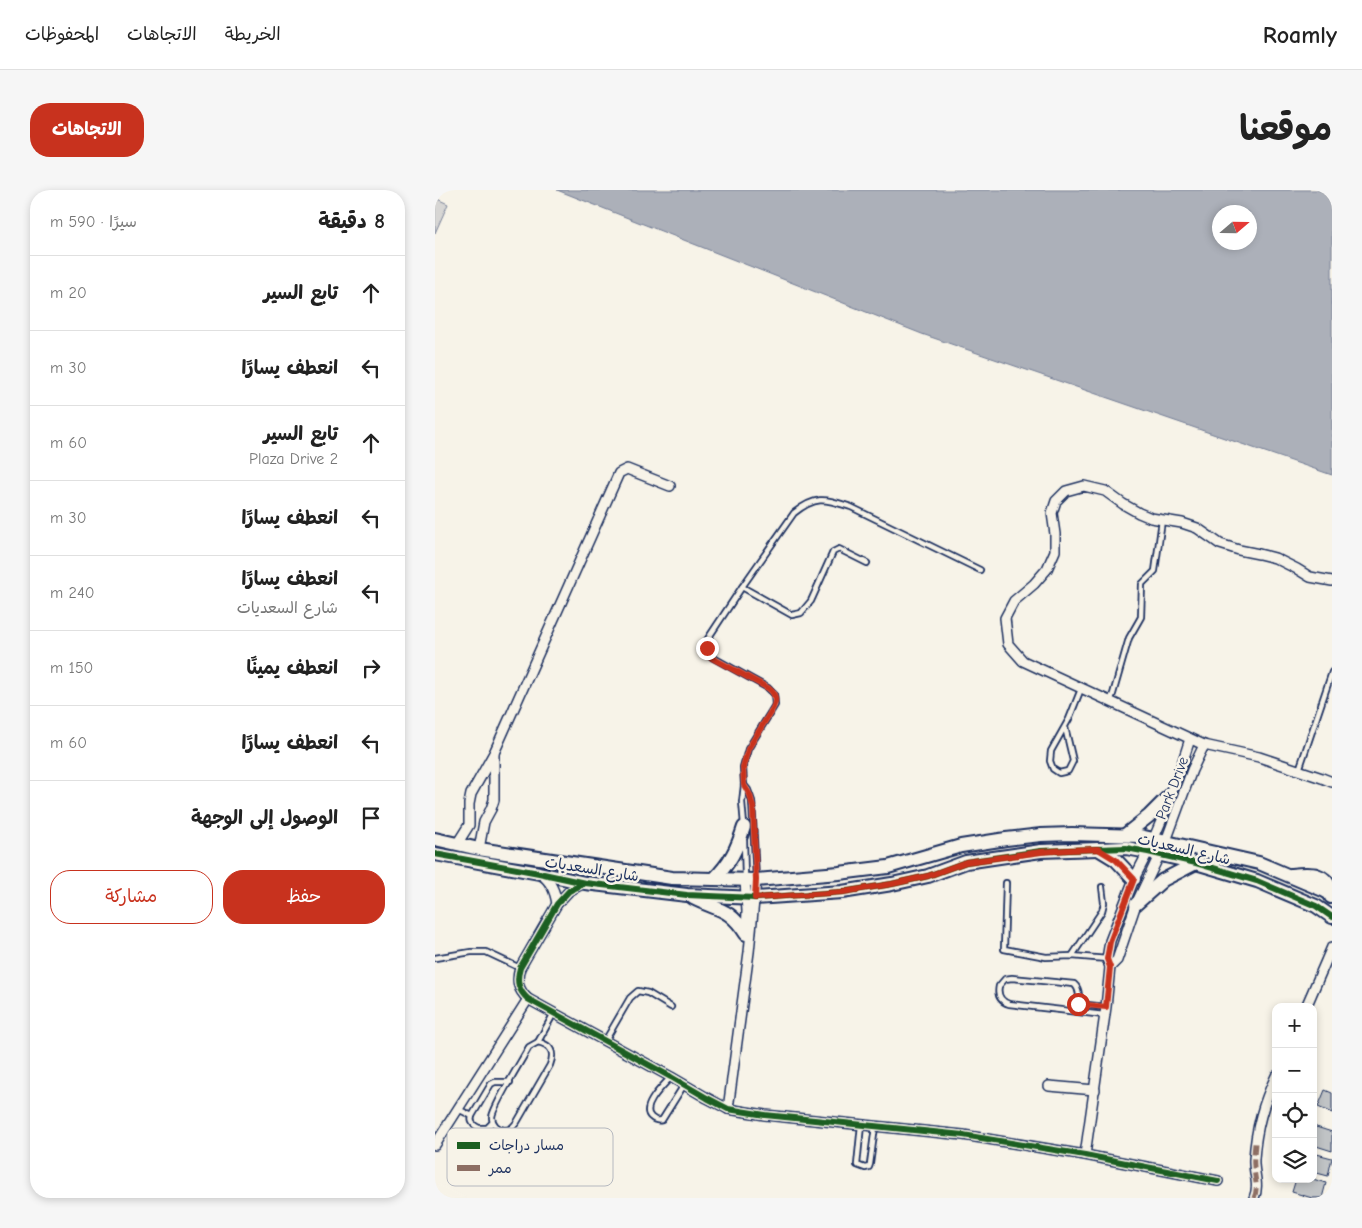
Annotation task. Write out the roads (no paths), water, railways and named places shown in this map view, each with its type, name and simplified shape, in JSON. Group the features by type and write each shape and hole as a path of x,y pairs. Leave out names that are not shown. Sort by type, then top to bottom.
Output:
{"street":[{"path":"439,854 455,854 460,852 469,825 471,794 494,753 619,473 627,469 671,486"},
{"path":"1332,582 1310,577 1275,558 1220,544 1197,528 1189,525 1151,518 1139,513 1105,490 1084,486 1066,491 1056,501 1052,513 1055,551 1047,569 1034,584 1014,601 1005,618 1008,644 1023,661 1204,745 1259,757 1332,782"},
{"name":"Park Drive","path":"1160,840 1162,819 1190,739"},
{"name":"Park Drive","path":"1160,840 1204,745"},
{"path":"479,849 484,822 494,800 494,753"},
{"path":"1125,835 1169,797"},
{"path":"714,879 731,860 744,827"},
{"name":"شارع السعديات","path":"435,839 479,849 672,878 751,880 839,873 888,866 961,846 1005,839 1041,835 1125,835 1160,840 1259,863 1332,895"},
{"path":"1108,963 1117,960 1160,840"},
{"name":"شارع السعديات","path":"439,854 585,883 687,895 751,898 843,892 892,884 928,876 966,862 1041,852 1126,848 1196,863 1257,880 1316,906 1329,914"},
{"path":"1098,849 1116,860 1134,879"},
{"path":"1085,1155 1105,1011 1110,942 1134,879 1154,853"},
{"path":"1136,904 1163,880 1196,863"},
{"path":"539,873 552,886 556,894 557,904"},
{"path":"728,1109 749,952 751,880"},
{"path":"585,883 569,891 557,904 517,975 521,993 528,999 728,1109 765,1115 963,1135 1085,1155 1218,1181"},
{"path":"687,895 726,911 738,922 746,934"},
{"path":"1329,914 1332,895"},
{"path":"743,996 742,972 751,898"},
{"path":"1308,1003 1332,948"},
{"path":"435,1145 528,999"},
{"path":"1254,1198 1257,1182 1253,1166 1255,1141 1264,1102 1272,1085"},
{"path":"1049,1086 1095,1090"}],"lane":[{"path":"751,880 742,802 744,785 743,767 748,749 775,705 775,698 772,690 712,658 706,644 742,587 794,513 805,504 818,499 833,501 851,507 980,570"},
{"path":"1109,702 1129,638 1141,617 1142,584 1155,572 1162,520"},
{"path":"742,587 791,615 801,612 811,601 833,552 839,549 867,563"},
{"path":"1299,770 1332,672"},
{"path":"1065,727 1073,761 1068,771 1059,773 1053,769 1050,761 1051,751 1069,719 1081,689"},
{"path":"744,785 752,801 751,880"},
{"path":"1005,883 1004,949 1046,957 1072,956 1108,963"},
{"path":"1072,956 1102,911 1104,903 1102,887"},
{"path":"435,958 471,952 486,952 520,968"},
{"path":"1077,1011 1078,988 1071,983 1009,978 1000,983 998,989 1000,999 1009,1004 1077,1011 1105,1011"},
{"path":"605,1041 630,998 638,991 648,993 671,1007"},
{"path":"1078,1004 1105,1011"},
{"path":"500,1128 493,1122 493,1110 529,1047 538,1042 554,1013"},
{"path":"512,1128 541,1081 553,1057 551,1050 546,1044 538,1042"},
{"path":"671,1077 647,1107 647,1112 651,1118 659,1121 662,1120 684,1085"},
{"path":"493,1122 487,1128 479,1128 471,1120 491,1084 495,1082 510,1082"},
{"path":"458,1109 472,1116"},
{"path":"861,1125 857,1165 865,1168 869,1167 870,1164 875,1126"}]}
